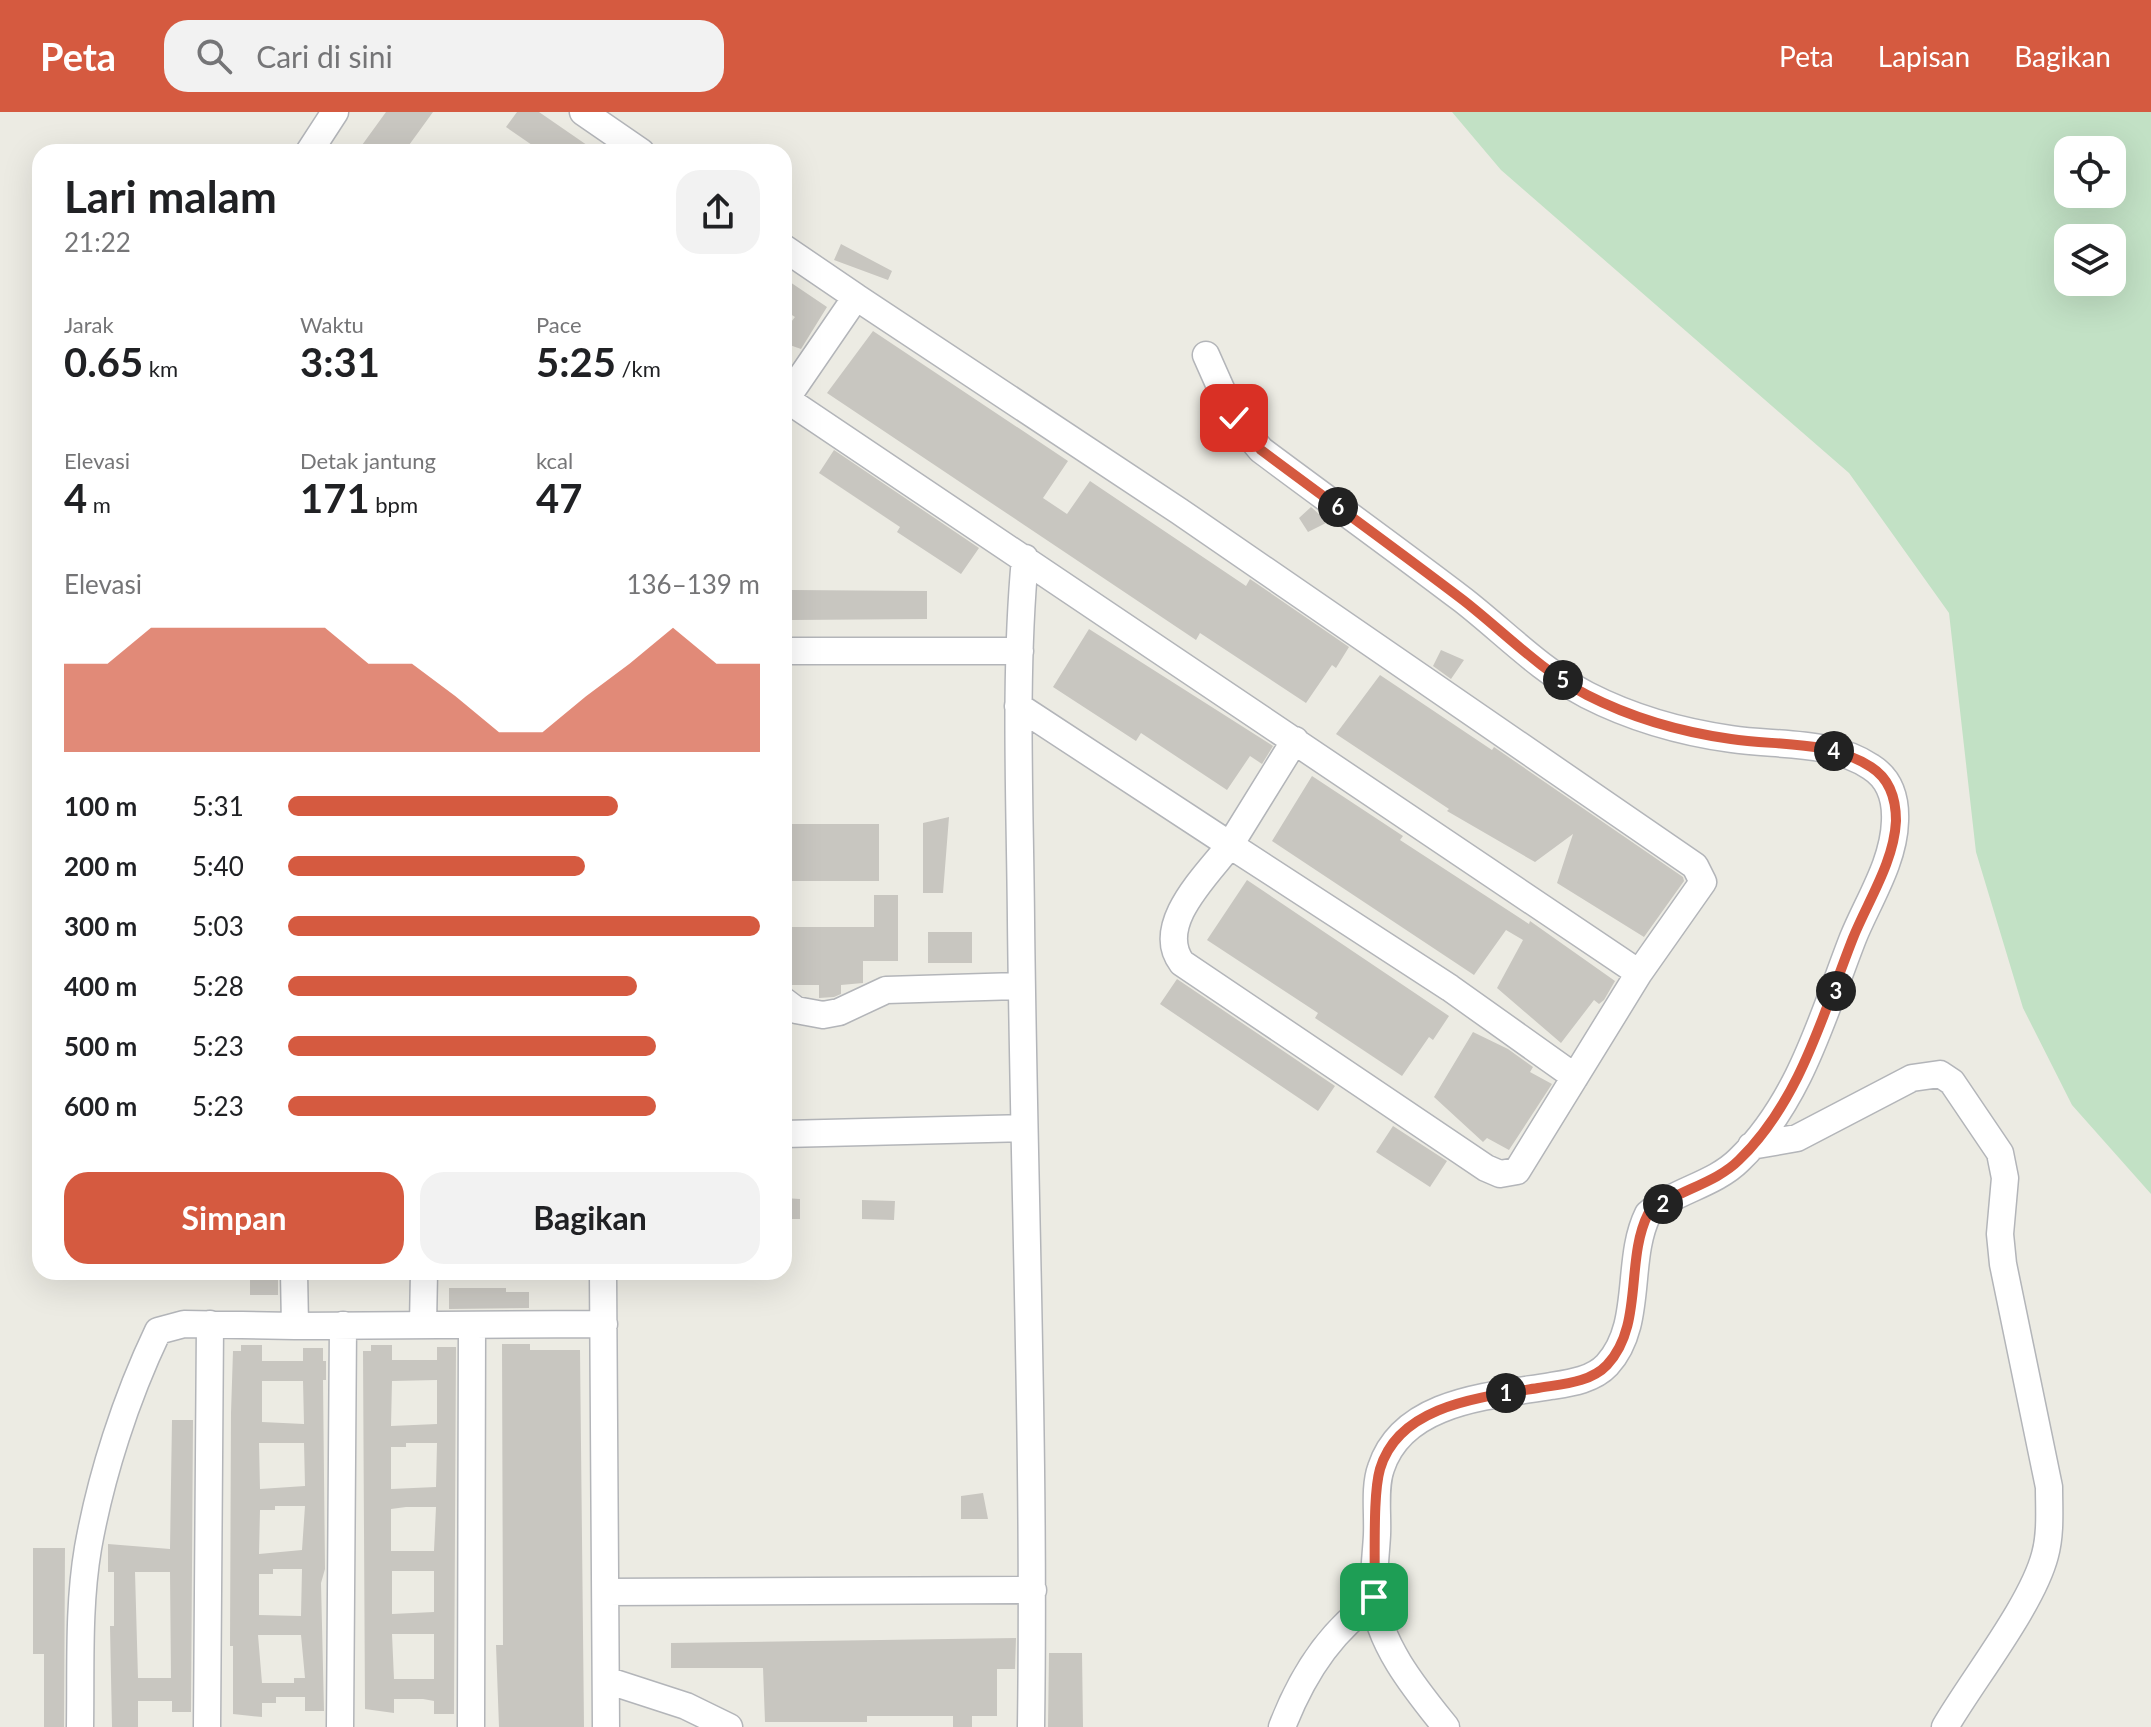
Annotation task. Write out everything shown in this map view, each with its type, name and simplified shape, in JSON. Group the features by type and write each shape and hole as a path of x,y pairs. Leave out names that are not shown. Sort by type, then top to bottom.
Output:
{"street":[{"path":"314,144 335,112"},
{"path":"583,112 629,144"},
{"path":"792,253 1179,511 1695,866 1703,876 1701,887 1639,973 1517,1171 1500,1174 1486,1168 1182,963 1173,946 1173,931 1193,892 1230,845 1295,740"},
{"path":"792,391 856,297"},
{"path":"1206,355 1234,418 1261,450 1461,598 1528,658 1575,687 1658,724 1733,740 1837,751 1870,766 1886,778 1893,794 1892,844 1853,939 1830,1007 1790,1090 1738,1162 1648,1214 1639,1238 1625,1333 1607,1365 1577,1381 1463,1400 1415,1422 1393,1441 1380,1470 1375,1601 1381,1630 1424,1700 1446,1727"},
{"path":"792,406 1025,558 1639,973"},
{"path":"1025,558 1018,706 1033,1590 1031,1727"},
{"path":"792,651 1020,651"},
{"path":"1018,706 1450,988 1575,1077"},
{"path":"792,1006 803,1013 823,1015 839,1012 886,990 1021,986"},
{"path":"1751,1146 1797,1138 1912,1078 1940,1074 1952,1082 2000,1153 2005,1178 2000,1234 2003,1264 2049,1487 2049,1523 2045,1555 2035,1582 1945,1727"},
{"path":"792,1134 1024,1128"},
{"path":"294,1280 295,1326"},
{"path":"423,1325 424,1280"},
{"path":"603,1280 606,1727"},
{"path":"80,1727 82,1608 88,1549 110,1459 158,1331 184,1324 604,1324"},
{"path":"207,1727 210,1324"},
{"path":"340,1727 343,1325"},
{"path":"471,1727 472,1325"},
{"path":"606,1592 1033,1590"},
{"path":"1282,1727 1297,1695 1338,1629 1375,1601"},
{"path":"606,1680 686,1706 729,1727"}],"green space":[{"path":"1452,112 2151,112 2151,1194 2072,1105 2023,1008 1976,852 1949,613 1849,473 1501,170"}],"building":[{"path":"386,112 433,112 410,144 363,144"},
{"path":"517,112 539,112 585,144 531,144 506,127"},
{"path":"841,244 892,271 888,280 834,260"},
{"path":"792,283 827,307 801,349 792,346 792,321 795,317 792,315"},
{"path":"873,331 1068,461 1043,498 1067,514 1090,481 1246,586 1250,579 1349,647 1336,668 1332,665 1306,703 1200,633 1196,640 827,393"},
{"path":"834,450 979,548 961,574 897,532 900,527 819,473"},
{"path":"1311,507 1328,522 1308,532 1299,518"},
{"path":"792,590 927,591 927,619 792,620"},
{"path":"1089,629 1273,746 1262,764 1250,756 1227,790 1141,733 1136,741 1053,687"},
{"path":"1441,650 1464,660 1451,679 1433,666"},
{"path":"1380,675 1492,750 1494,747 1683,877 1684,881 1644,937 1557,883 1573,834 1535,862 1447,811 1449,809 1336,734"},
{"path":"1312,776 1403,836 1400,840 1529,924 1530,921 1615,981 1604,1000 1599,1004 1594,1000 1561,1043 1497,988 1523,940 1506,930 1474,975 1272,841"},
{"path":"949,817 943,893 923,893 923,823"},
{"path":"792,824 879,824 879,881 792,881"},
{"path":"1247,880 1449,1016 1433,1040 1429,1037 1402,1076 1315,1018 1318,1013 1207,940"},
{"path":"874,895 898,895 898,961 863,961 863,983 841,985 841,994 834,997 819,998 819,985 792,985 792,927 874,927"},
{"path":"928,932 972,932 972,963 928,963"},
{"path":"1177,979 1335,1086 1318,1111 1160,1004"},
{"path":"1473,1032 1508,1049 1533,1067 1530,1072 1552,1084 1509,1150 1487,1138 1483,1142 1434,1097"},
{"path":"1393,1126 1447,1161 1430,1187 1376,1152"},
{"path":"792,1198 800,1199 800,1219 792,1219"},
{"path":"862,1200 895,1201 894,1220 862,1219"},
{"path":"250,1280 278,1280 278,1295 250,1295"},
{"path":"449,1288 506,1288 506,1292 529,1292 529,1308 449,1309"},
{"path":"502,1344 530,1344 530,1350 580,1350 584,1727 499,1727 496,1645 503,1645"},
{"path":"241,1345 262,1345 262,1361 303,1361 303,1348 323,1348 323,1361 326,1361 326,1380 323,1380 325,1569 321,1583 324,1711 305,1711 305,1697 276,1697 276,1703 262,1703 262,1717 233,1714 233,1646 230,1646 231,1413 233,1351 241,1351","holes":["262,1381 303,1381 304,1424 262,1422","259,1443 304,1443 305,1486 260,1489","275,1506 305,1506 302,1550 259,1554 260,1510 275,1510","273,1569 302,1569 301,1616 259,1615 259,1574 273,1574","258,1635 301,1635 305,1678 294,1678 294,1683 262,1683"]},
{"path":"371,1345 392,1345 392,1360 437,1360 437,1347 456,1347 454,1714 434,1714 434,1701 423,1699 394,1699 394,1713 365,1709 363,1351 371,1351","holes":["437,1380 437,1424 391,1426 392,1381","406,1443 437,1443 436,1487 391,1489 391,1447 406,1447","436,1507 434,1551 391,1551 391,1509","392,1571 434,1571 434,1612 392,1614","392,1634 434,1634 434,1679 394,1679"]},
{"path":"172,1420 193,1420 191,1712 172,1712 172,1701 138,1701 138,1727 112,1727 110,1626 114,1626 114,1572 108,1572 108,1544 170,1549","holes":["135,1572 170,1572 171,1678 138,1678"]},
{"path":"983,1493 988,1519 961,1519 961,1496"},
{"path":"33,1548 65,1548 64,1727 44,1727 44,1654 33,1654"},
{"path":"1016,1638 1015,1669 997,1669 997,1716 972,1716 972,1727 953,1727 953,1716 867,1716 867,1722 765,1722 763,1668 671,1668 671,1643"},
{"path":"1049,1653 1082,1653 1083,1727 1048,1727"}],"route":[{"path":"1234,418 1261,450 1461,598 1528,658 1587,695 1658,724 1697,734 1837,751 1870,766 1886,778 1893,794 1896,820 1892,844 1853,939 1830,1007 1790,1090 1767,1128 1738,1162 1675,1199 1655,1207 1648,1214 1639,1238 1625,1333 1607,1365 1577,1381 1463,1400 1415,1422 1393,1441 1380,1470 1374,1597"}]}
